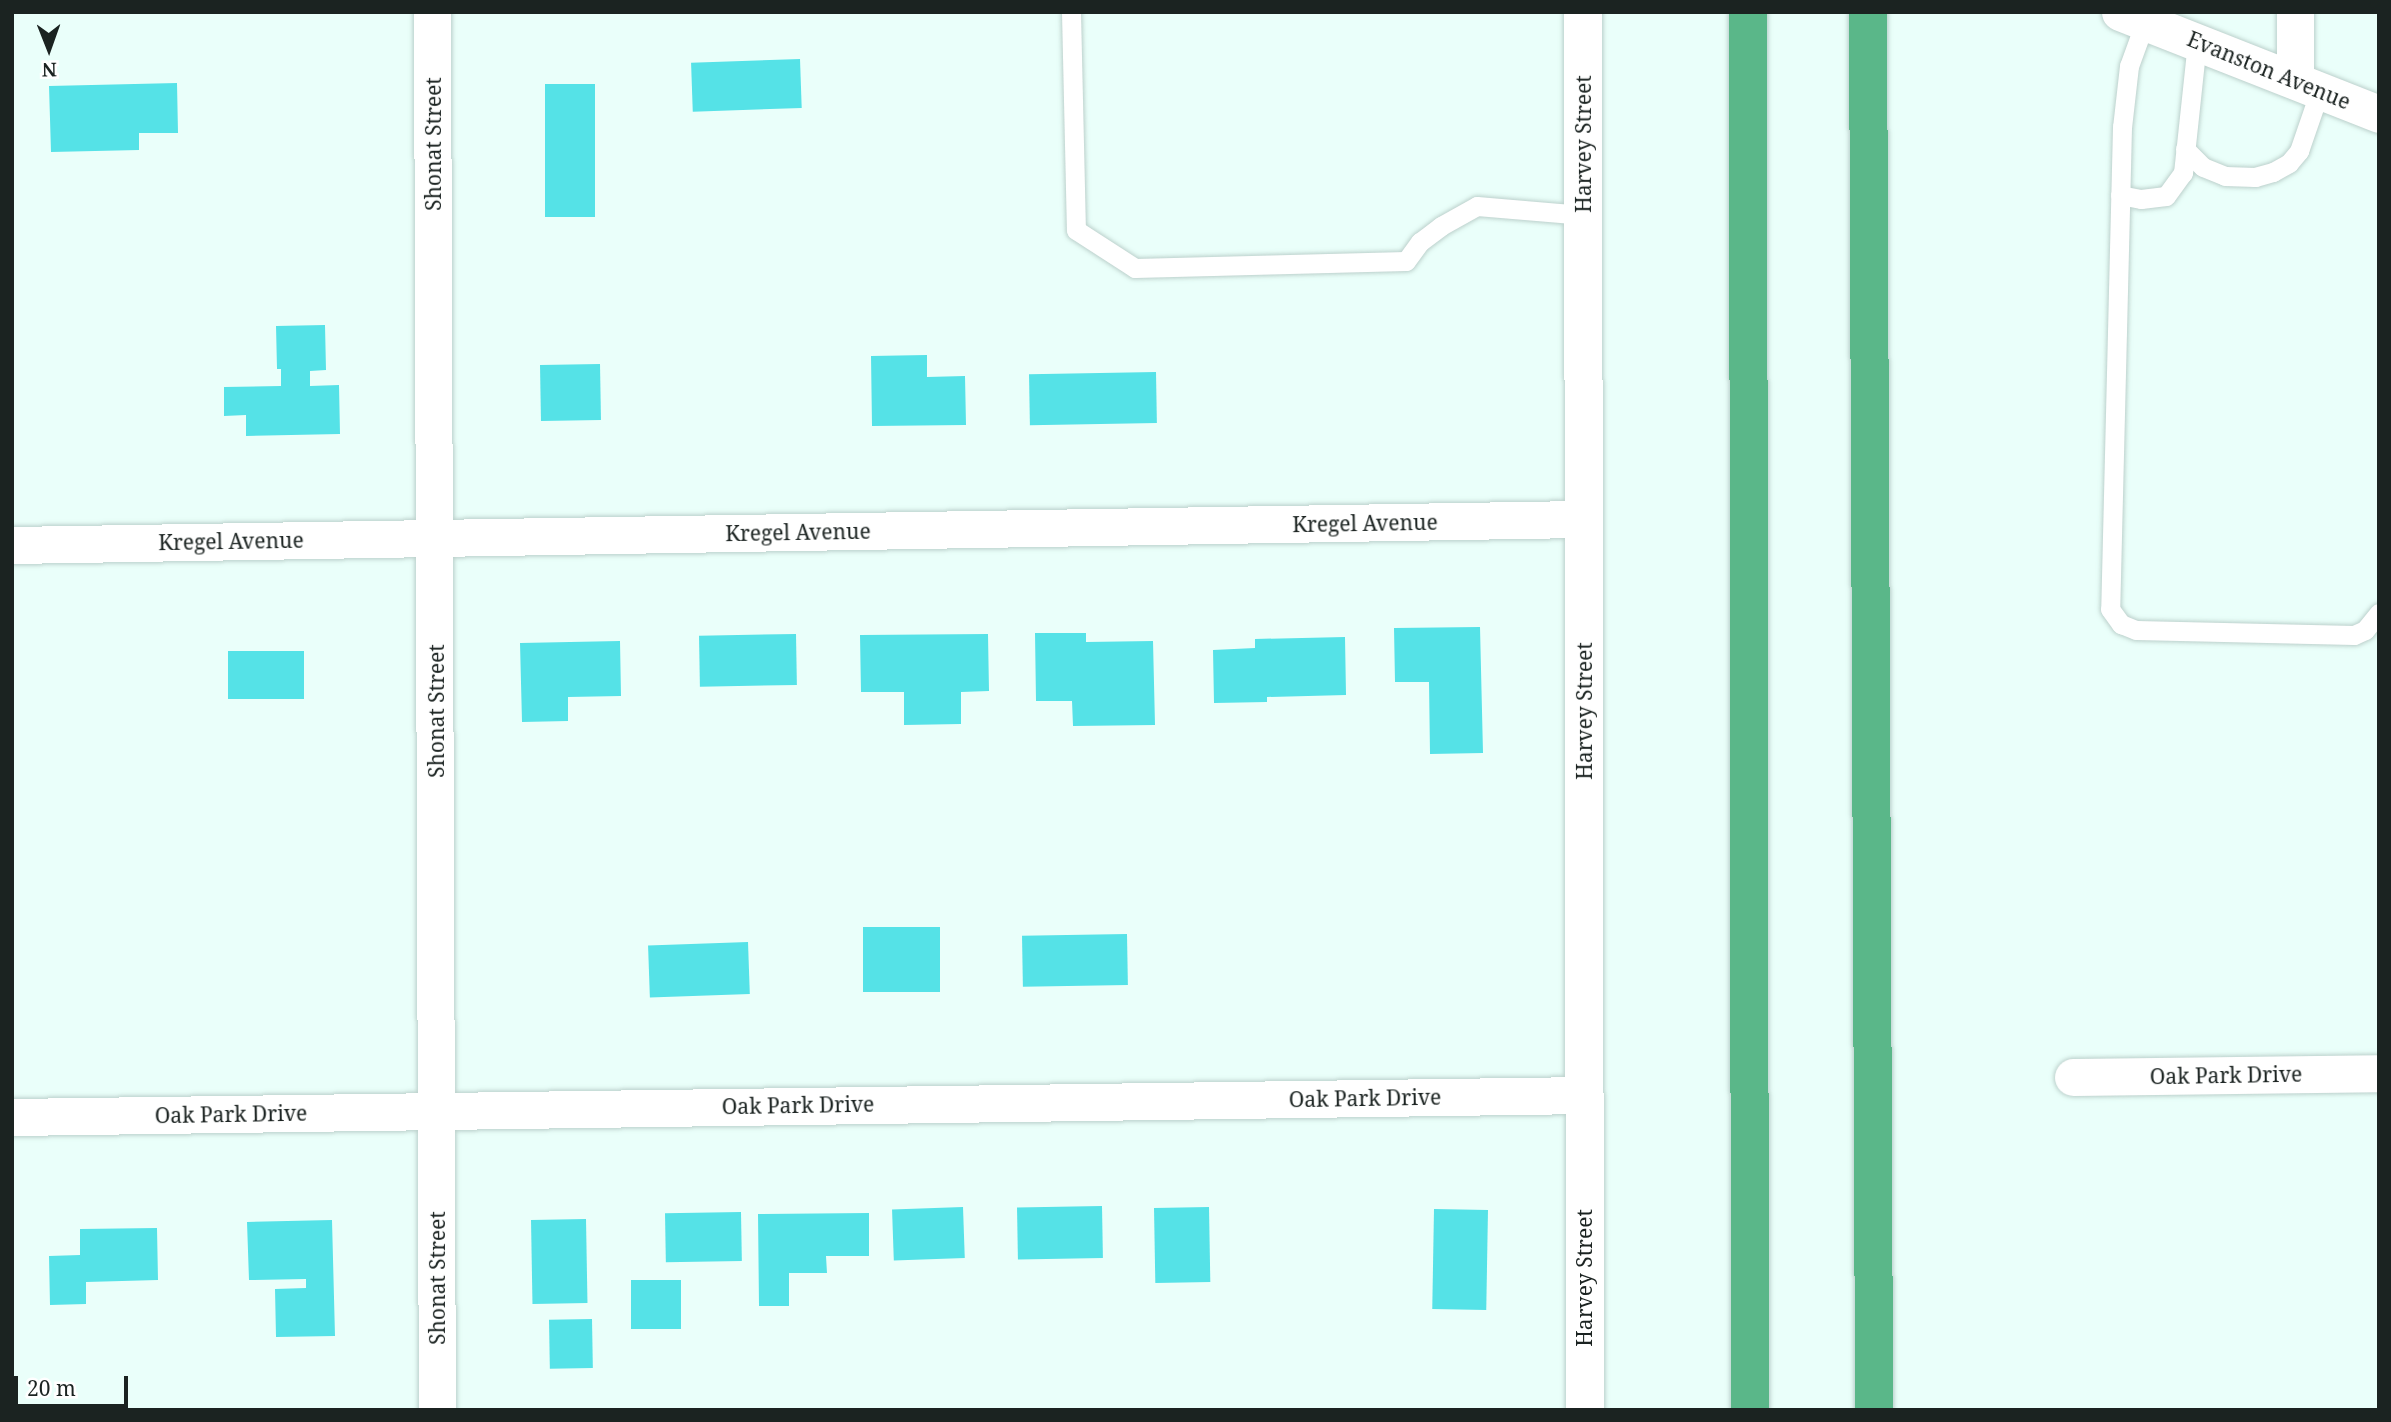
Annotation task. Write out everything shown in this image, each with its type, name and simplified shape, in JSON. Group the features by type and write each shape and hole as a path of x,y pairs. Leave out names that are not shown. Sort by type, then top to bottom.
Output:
{"highway":[{"path":"1748,12 1750,1410"},
{"path":"1868,12 1874,1410"}],"street":[{"name":"Shonat Street","path":"432,12 436,538 437,1410"},
{"name":"Harvey Street","path":"1583,12 1585,1410"},
{"path":"2295,12 2307,84"},
{"name":"Evanston Avenue","path":"2133,17 2379,114"},
{"name":"Kregel Avenue","path":"12,545 1584,519"},
{"name":"Oak Park Drive","path":"2073,1077 2379,1073"},
{"name":"Oak Park Drive","path":"12,1117 1584,1095"}],"lane":[{"path":"1071,12 1076,230 1135,268 1406,261 1420,242 1441,226 1478,206 1584,215"},
{"path":"2133,17 2133,50 2126,82 2120,195 2110,609 2121,624 2136,630 2354,635 2365,630 2379,613"},
{"path":"2120,195 2141,199 2166,196 2183,173 2197,41"},
{"path":"2185,149 2203,167 2225,176 2255,177 2273,172 2289,163 2299,150 2307,84"}],"building":[{"path":"800,59 802,108 693,112 691,63"},
{"path":"177,83 178,133 139,133 139,150 51,152 49,86"},
{"path":"545,84 595,84 595,217 545,217"},
{"path":"325,325 326,370 310,371 310,386 339,385 340,434 246,436 246,415 224,416 224,387 281,386 281,369 277,369 276,326"},
{"path":"927,355 927,377 965,376 966,425 872,426 871,356"},
{"path":"600,364 601,420 541,421 540,365"},
{"path":"1156,372 1157,423 1030,425 1029,374"},
{"path":"1480,627 1483,753 1430,754 1429,682 1395,682 1394,628"},
{"path":"1035,633 1086,633 1086,642 1153,641 1155,725 1073,726 1072,701 1036,701"},
{"path":"796,634 797,685 700,687 699,636"},
{"path":"988,634 989,691 961,692 961,724 904,725 904,692 861,692 860,635"},
{"path":"1345,637 1346,695 1267,697 1267,702 1214,703 1213,650 1255,648 1255,639"},
{"path":"620,641 621,696 568,697 568,721 522,722 520,643"},
{"path":"228,651 304,651 304,699 228,699"},
{"path":"863,927 940,927 940,992 863,992"},
{"path":"1127,934 1128,985 1023,987 1022,936"},
{"path":"748,942 750,994 650,997 648,945"},
{"path":"1102,1206 1103,1258 1018,1259 1017,1207"},
{"path":"963,1207 965,1258 894,1260 892,1209"},
{"path":"1209,1207 1210,1282 1155,1283 1154,1208"},
{"path":"1434,1209 1488,1210 1486,1310 1432,1309"},
{"path":"741,1212 742,1261 666,1262 665,1213"},
{"path":"869,1213 869,1256 826,1256 827,1273 789,1273 789,1306 759,1306 758,1214"},
{"path":"586,1219 587,1303 532,1304 531,1220"},
{"path":"332,1220 335,1336 276,1337 275,1289 306,1288 306,1279 249,1280 247,1222"},
{"path":"157,1228 158,1280 86,1282 86,1304 50,1305 49,1256 80,1255 80,1229"},
{"path":"631,1280 681,1280 681,1329 631,1329"},
{"path":"592,1319 593,1368 550,1369 549,1320"}]}
